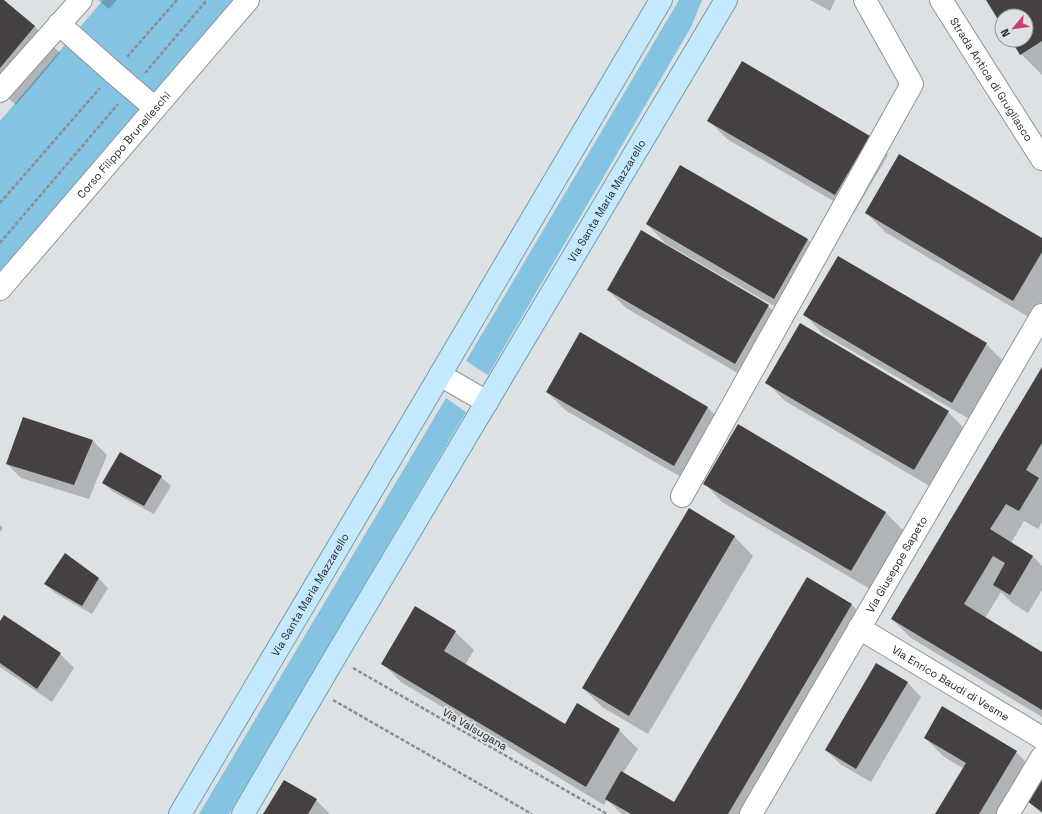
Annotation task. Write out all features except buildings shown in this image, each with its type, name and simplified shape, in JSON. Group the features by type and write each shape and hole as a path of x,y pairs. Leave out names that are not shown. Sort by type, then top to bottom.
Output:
{"main road":[{"name":"Via Santa Maria Mazzarello","path":"180,814 661,0"},
{"name":"Via Santa Maria Mazzarello","path":"243,814 726,0"}],"street":[{"path":"0,91 81,0"},
{"name":"Corso Filippo Brunelleschi","path":"0,289 248,0"},
{"path":"682,496 912,84 865,0"},
{"name":"Strada Antica di Grugliasco","path":"941,0 1042,159"},
{"path":"59,24 155,108"},
{"name":"Via Giuseppe Sapeto","path":"751,814 1042,315"},
{"path":"440,375 487,402"},
{"name":"Via Enrico Baudi di Vesme","path":"859,628 1042,738"},
{"path":"1008,814 1042,757"}],"path":[{"path":"0,203 177,0"},
{"path":"0,243 207,0"},
{"name":"Via Valsugana","path":"335,657 608,814"},
{"path":"316,690 532,814"}],"shaded area":[{"path":"103,0 235,0 0,275 0,121"},
{"path":"679,0 702,0 691,27 488,375 466,361"},
{"path":"446,398 466,412 229,814 199,814"}]}
